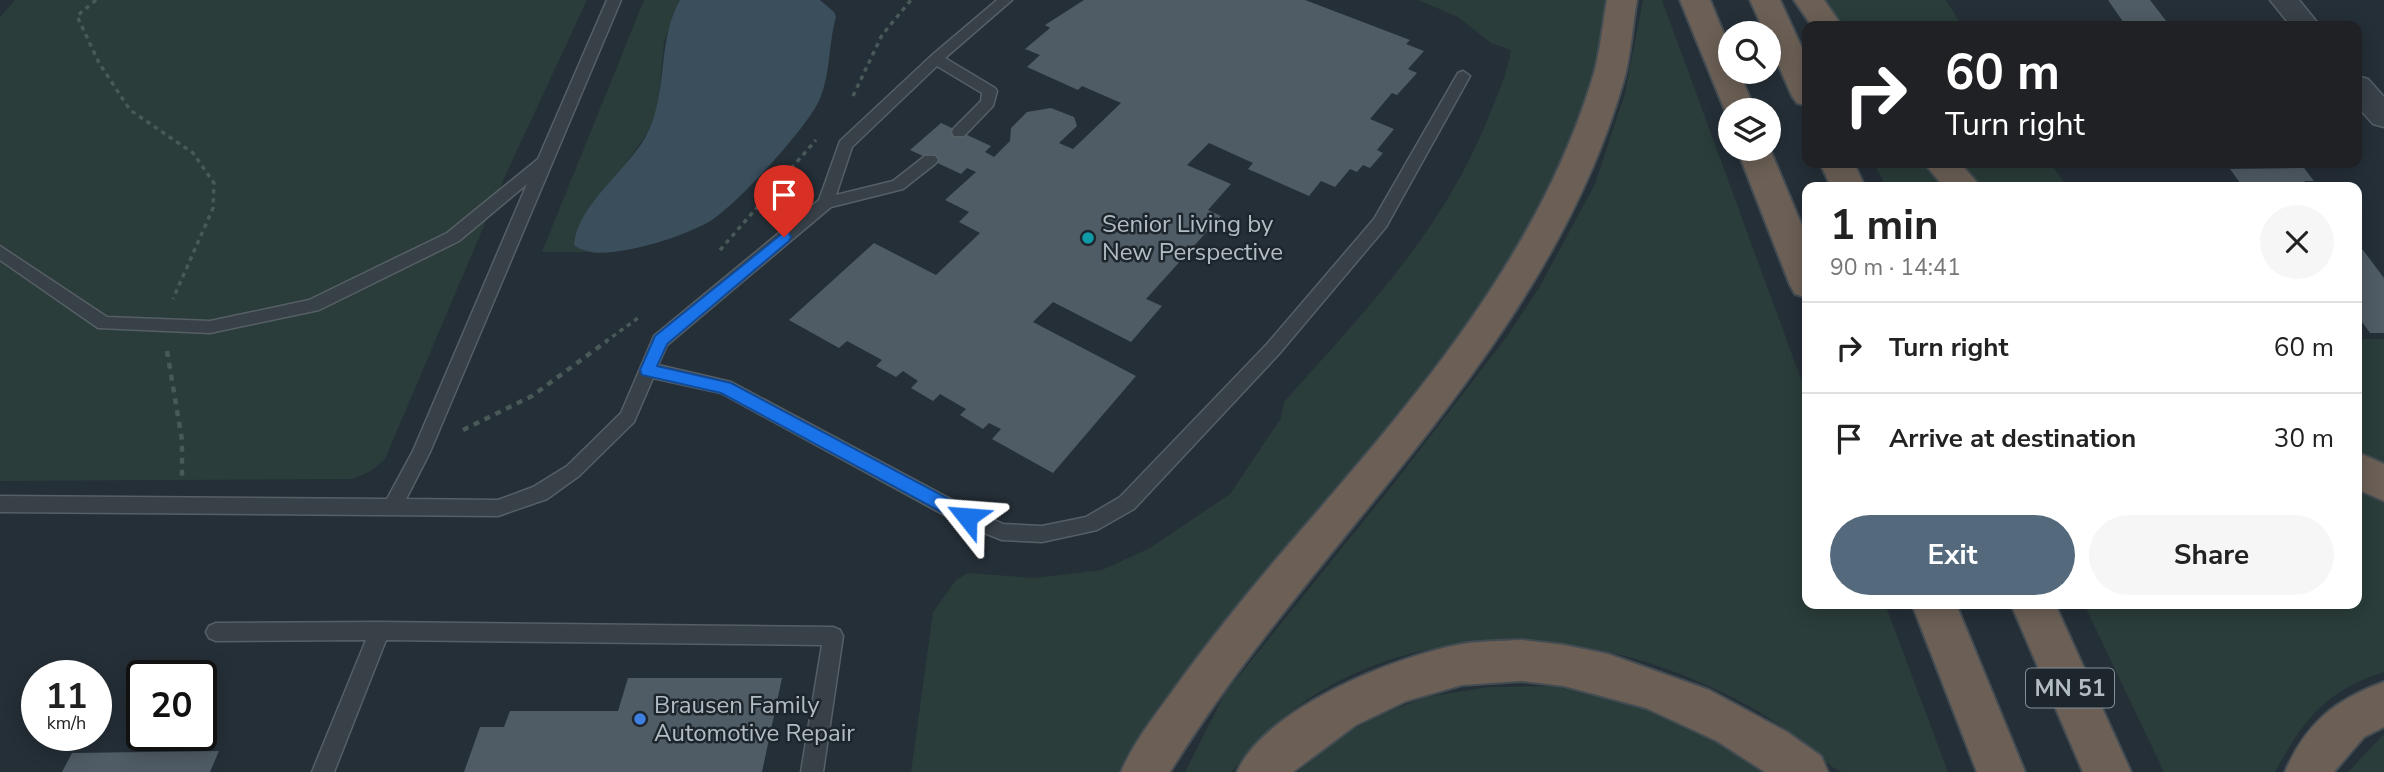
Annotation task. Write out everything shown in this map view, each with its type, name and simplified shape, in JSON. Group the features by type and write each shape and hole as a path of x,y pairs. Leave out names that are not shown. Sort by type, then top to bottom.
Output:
{"highway":[{"path":"1145,772 1242,631 1420,413 1501,306 1559,207 1600,111 1620,27 1622,0"},
{"path":"1695,0 1734,98"},
{"path":"1765,0 1802,83"},
{"path":"1809,0 1824,21"},
{"path":"1759,161 1802,270"},
{"path":"1946,168 1959,182"},
{"path":"2362,473 2384,484"},
{"path":"1936,609 2001,772"},
{"name":"MN 51","path":"2035,609 2107,772"},
{"path":"1262,772 1314,726 1365,696 1419,675 1479,662 1573,667 1644,685 1714,714 1780,753 1804,772"},
{"path":"2309,772 2315,760 2348,722 2384,703"}],"street":[{"path":"2284,0 2302,21"},
{"path":"2362,92 2384,117"}],"lane":[{"path":"392,508 421,452 614,0"},
{"path":"826,203 845,145 936,59 1005,0"},
{"path":"936,59 990,91 988,103 959,132"},
{"path":"648,370 725,387 967,517 1002,532 1042,534 1090,524 1127,503 1273,349 1380,223 1463,76"},
{"path":"0,504 498,508 540,493 573,471 628,416 660,341 826,203 898,185 930,160"},
{"path":"0,252 104,323 210,327 313,306 453,237 544,162"},
{"path":"323,772 380,631"},
{"path":"216,632 833,636 812,772"}],"path":[{"path":"96,0 77,16 99,63 130,110 193,153 214,183 213,208 186,265 163,325 182,440 184,473 168,506"},
{"path":"718,252 726,243"},
{"path":"421,452 532,396 643,314"}],"green space":[{"path":"15,0 587,0 506,174 385,459 371,471 353,479 0,481 0,17"},
{"path":"644,0 680,0 664,42 658,108 648,132 619,173 581,250 593,252 542,252"},
{"path":"1418,0 1611,0 1594,80 1577,131 1537,218 1504,275 1455,343 1154,714 1119,772 911,772 933,612 956,580 968,573 1034,578 1102,570 1150,548 1230,494 1281,418 1284,402 1371,304 1447,200 1487,121 1511,50 1491,43 1458,17"},
{"path":"1643,0 1662,0 1718,153 1718,161 1721,161 1802,382 1802,609 1887,609 1948,772 1842,772 1764,715 1699,682 1639,660 1576,646 1512,641 1448,646 1386,661 1329,686 1277,723 1232,772 1185,772 1225,693 1395,482 1505,339 1539,288 1595,184 1625,93"},
{"path":"1823,0 1946,0 1959,21 1838,21"},
{"path":"1876,168 1932,168 1945,182 1884,182"},
{"path":"1964,168 2054,168 2064,182 1979,182"},
{"path":"2362,339 2384,339 2384,467 2362,455"},
{"path":"2362,484 2384,496 2384,672 2346,688 2318,709 2296,737 2275,772 2164,772 2086,609 2362,609"},
{"path":"1553,686 1646,704 1699,727 1773,772 1298,772 1337,738 1382,714 1426,697 1489,687"},
{"path":"2384,734 2384,772 2348,772"}],"water":[{"path":"680,0 820,0 836,17 823,91 811,114 768,167 719,215 707,223 657,243 613,252 586,251 574,245 577,230 595,200 641,144 655,114 668,32"}],"building":[{"name":"Senior Living by New Perspective","path":"1084,0 1305,0 1410,40 1406,44 1424,51 1408,69 1417,73 1397,95 1392,93 1370,119 1394,129 1377,150 1383,153 1370,168 1363,165 1357,172 1350,169 1335,187 1321,181 1309,196 1248,169 1253,163 1209,143 1187,165 1231,184 1208,210 1221,216 1146,299 1162,306 1131,342 1053,302 1033,322 1136,376 1053,473 992,439 1001,429 989,423 983,429 960,415 966,409 940,394 933,401 911,388 918,381 903,371 896,377 876,366 882,360 847,341 839,348 789,320 874,243 936,275 980,233 959,222 969,212 945,200 976,172 967,168 961,174 910,150 941,123 991,146 985,152 994,157 1010,141 1011,128 1027,112 1051,108 1074,117 1077,126 1059,143 1073,149 1121,103 1082,86 1078,90 1027,67 1040,55 1025,49 1050,28 1045,25"},
{"path":"2108,0 2150,0 2166,21 2123,21"},
{"path":"2304,168 2314,181 2239,182 2230,169"},
{"path":"2362,250 2384,278 2384,333 2370,333 2362,322"},
{"name":"Brausen Family Automotive Repair","path":"628,678 782,678 762,772 464,772 480,727 504,727 510,711 618,711"},
{"path":"219,751 210,772 62,772 72,753"}],"place":[{"name":"Senior Living by New Perspective","path":"1088,238"},
{"name":"Brausen Family Automotive Repair","path":"640,719"}],"route":[{"path":"784,237 660,341 648,370 725,387 967,517"}]}
